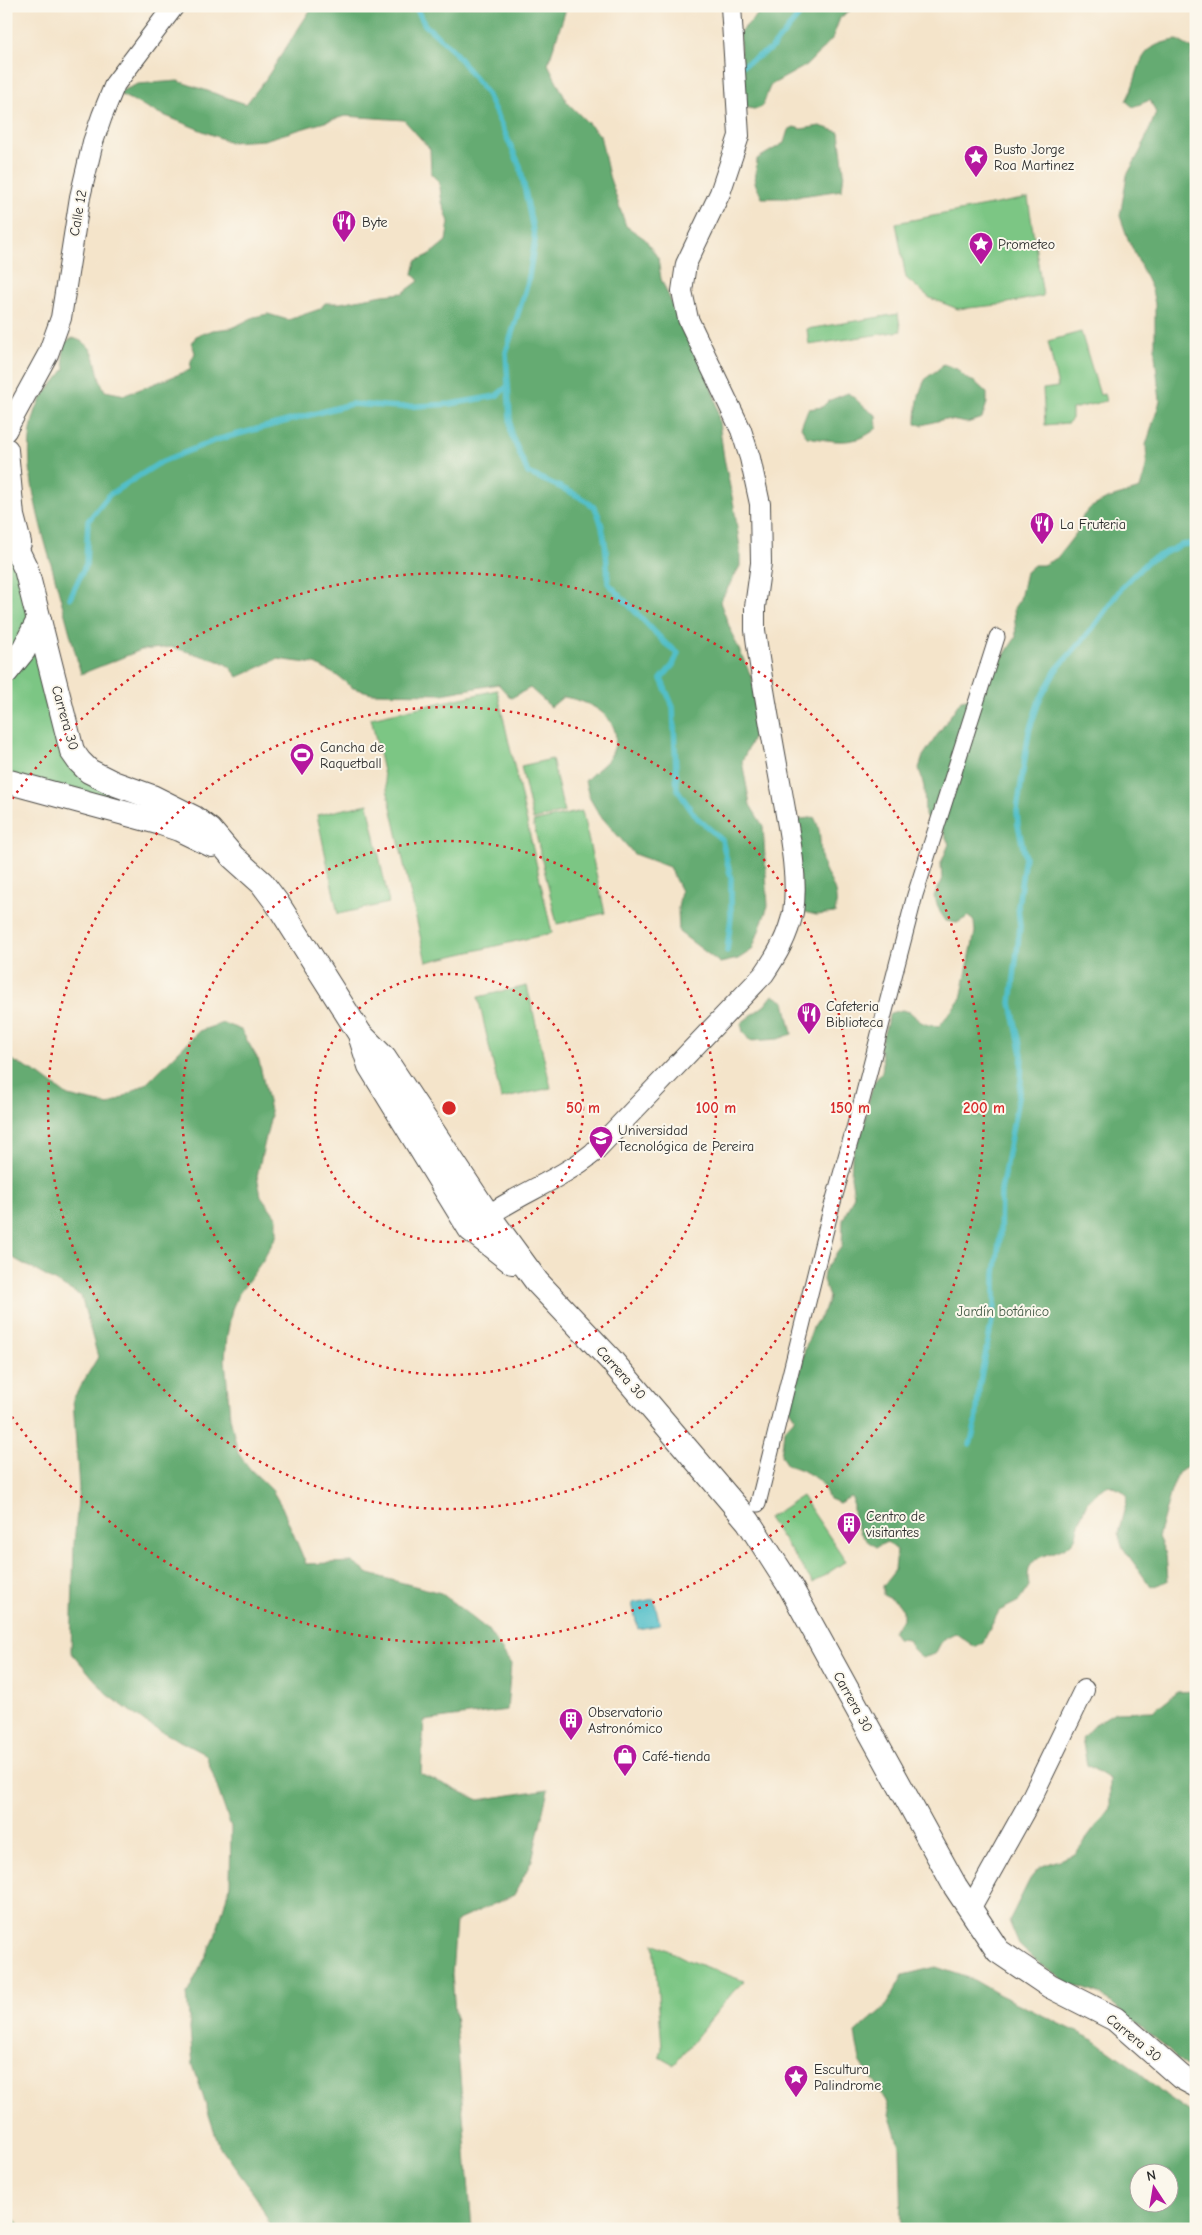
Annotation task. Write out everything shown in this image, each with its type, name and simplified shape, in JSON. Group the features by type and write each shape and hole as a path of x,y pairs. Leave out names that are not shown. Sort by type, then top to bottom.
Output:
{"street":[{"path":"153,6 156,28"},
{"name":"Calle 12","path":"6,431 48,354 61,318 80,197 93,142 102,116 115,84 174,6"},
{"path":"479,1222 561,1176 593,1153 764,974 777,955 793,912 794,887 788,826 755,630 755,607 761,563 760,504 750,458 740,430 688,320 682,291 686,264 720,193 739,136 732,6"},
{"path":"6,450 12,516 26,569"},
{"name":"Carrera 30","path":"6,528 26,569 72,751 79,761 90,771 113,783 152,797 194,818 210,830 234,857 248,869 277,903 360,1034 384,1058 479,1222 610,1359 748,1521 791,1588 930,1842 998,1951 1050,1986 1114,2019 1181,2077 1196,2086"},
{"path":"6,672 23,651 40,620"},
{"path":"758,1504 830,1213 915,895 997,638"},
{"name":"Carrera 30","path":"6,781 161,823 194,836 234,857"},
{"path":"970,1908 1029,1803 1084,1690"}],"green space":[{"path":"313,6 567,6 548,64 567,102 600,135 609,176 626,226 645,239 658,258 661,279 681,323 704,366 716,401 740,548 740,566 720,602 751,676 760,710 754,736 742,761 750,805 763,826 768,906 752,950 738,959 720,963 679,932 678,908 681,891 669,867 634,854 599,814 589,797 585,781 610,757 615,745 615,733 612,724 605,715 586,703 563,697 551,707 530,688 511,698 498,684 442,694 372,693 353,688 336,675 315,664 277,659 238,677 230,667 222,662 172,647 141,650 81,674 38,515 29,452 31,432 37,407 65,369 63,356 65,342 73,338 88,347 95,359 105,391 125,395 190,370 191,361 195,353 192,343 196,336 213,330 232,328 254,317 268,314 288,320 320,309 325,303 340,303 403,293 419,281 413,274 416,261 429,255 446,241 449,222 442,202 439,182 431,174 430,149 404,120 345,116 264,140 230,142 156,112 117,93 138,84 178,81 246,104 265,80"},
{"path":"757,6 856,6 840,18 832,39 807,65 771,85 761,107 753,109 746,107 739,33 757,15"},
{"name":"Jardín botánico","path":"1177,40 1193,49 1190,64 1196,75 1196,1472 1187,1467 1178,1473 1158,1537 1166,1554 1168,1581 1151,1587 1123,1548 1118,1533 1128,1496 1121,1490 1109,1485 1091,1497 1083,1512 1073,1541 1058,1551 1035,1560 1028,1574 1029,1586 1019,1601 999,1611 983,1642 975,1647 955,1633 943,1639 935,1654 922,1658 912,1648 908,1639 897,1638 892,1631 903,1619 903,1610 897,1602 883,1595 883,1586 895,1570 897,1550 887,1542 876,1547 864,1538 855,1521 853,1499 850,1497 839,1503 829,1499 818,1480 801,1470 787,1465 781,1456 784,1430 795,1418 789,1409 788,1400 802,1367 804,1352 813,1327 825,1309 829,1297 823,1280 824,1271 842,1246 843,1220 854,1195 851,1177 852,1156 864,1128 874,1082 882,1072 883,1063 880,1046 890,1013 902,1010 910,1012 921,1022 939,1026 961,999 975,932 974,922 969,916 957,923 946,921 940,912 934,896 942,881 941,863 949,844 942,829 925,816 924,787 919,768 923,756 961,700 977,697 1016,637 1014,608 1020,599 1026,572 1034,565 1043,565 1057,558 1077,532 1083,516 1090,508 1107,499 1140,489 1147,464 1146,445 1160,401 1155,355 1155,304 1152,290 1128,239 1120,216 1127,175 1141,150 1156,113 1150,100 1133,107 1126,101 1141,61 1146,53 1153,47"},
{"path":"820,126 839,132 844,172 842,190 787,198 762,198 755,183 757,159 784,143 788,130 794,127 801,129"},
{"path":"1028,198 1043,296 998,305 958,309 930,298 906,278 896,223"},
{"path":"898,314 901,331 809,345 807,329"},
{"path":"1081,332 1100,395 1104,394 1106,401 1072,409 1072,419 1068,423 1045,425 1043,389 1058,387 1048,341"},
{"path":"943,364 957,369 967,379 975,382 987,393 987,403 982,418 967,423 945,419 922,425 916,424 918,401 925,380"},
{"path":"848,393 876,415 877,428 860,438 852,440 835,441 807,437 801,427 808,409 822,407 828,401"},
{"path":"6,528 72,751 194,818 6,781"},
{"path":"497,690 552,933 426,962 371,718"},
{"path":"552,759 564,812 533,820 521,766"},
{"path":"368,804 389,903 338,914 317,815"},
{"path":"582,811 605,913 557,924 533,822"},
{"path":"814,817 819,831 823,863 836,896 835,913 816,915 801,911 796,820"},
{"path":"527,986 551,1088 501,1099 478,997"},
{"path":"773,995 785,1002 792,1034 778,1039 750,1041 743,1032 741,1023 765,1005"},
{"path":"223,1023 241,1030 259,1061 271,1115 257,1176 261,1196 277,1218 277,1235 263,1260 238,1295 232,1309 227,1336 225,1359 230,1417 238,1453 250,1469 272,1490 282,1507 306,1564 352,1562 369,1574 441,1593 488,1630 511,1664 507,1710 424,1721 421,1774 479,1800 548,1789 532,1860 514,1895 456,1921 452,1974 472,2229 272,2229 256,2196 219,2146 193,2065 187,1994 214,1940 230,1885 231,1827 206,1755 146,1723 107,1694 71,1652 74,1544 79,1489 73,1399 98,1357 81,1296 6,1254 6,1057 40,1075 68,1096 109,1105 147,1083 199,1031"},
{"path":"802,1496 846,1561 813,1583 768,1518"},
{"path":"1196,1691 1196,2077 1165,2046 1099,1994 1066,1982 1035,1960 1019,1945 1009,1921 1030,1879 1040,1867 1075,1854 1110,1808 1110,1779 1087,1765 1082,1738 1095,1724 1115,1712 1153,1711 1177,1692"},
{"path":"654,1943 690,1961 744,1981 732,1993 674,2065 660,2057 662,2047"},
{"path":"936,1967 972,1979 1000,1995 1096,2041 1134,2068 1167,2096 1196,2116 1196,2229 902,2229 900,2146 886,2101 860,2061 855,2033 886,2006 903,1975"},
{"path":"6,2207 23,2229 6,2229"}],"water":[{"path":"654,1599 660,1625 638,1629 632,1603"}],"waterway":[{"path":"415,6 425,25 452,49 487,94 520,166 535,240 528,282 506,352 511,434 528,473 575,494 596,510 604,536 608,583 666,644 678,653 673,665 661,679 673,707 677,789 695,816 722,840 731,878 731,917 727,951"},
{"path":"740,67 771,49 807,6"},
{"path":"70,598 86,564 88,521 109,495 161,462 216,440 351,404 401,407 451,404 496,396 507,387"},
{"path":"970,1445 976,1422 979,1387 995,1306 995,1274 1000,1237 1001,1191 1021,1082 1022,1054 1011,1003 1020,927 1018,906 1025,857 1017,811 1029,731 1039,701 1056,670 1092,629 1123,586 1148,561 1181,545 1196,543"}],"place":[{"name":"Busto Jorge Roa Martinez","path":"976,178"},
{"name":"Byte","path":"344,243"},
{"name":"Prometeo","path":"981,265"},
{"name":"La Fruteria","path":"1042,545"},
{"name":"Cancha de Raquetball","path":"302,776"},
{"name":"Cafeteria Biblioteca","path":"809,1035"},
{"name":"Universidad Tecnológica de Pereira","path":"601,1159"},
{"name":"Centro de visitantes","path":"849,1545"},
{"name":"Observatorio Astronómico","path":"571,1741"},
{"name":"Café-tienda","path":"625,1777"},
{"name":"Escultura Palindrome","path":"796,2098"}]}
